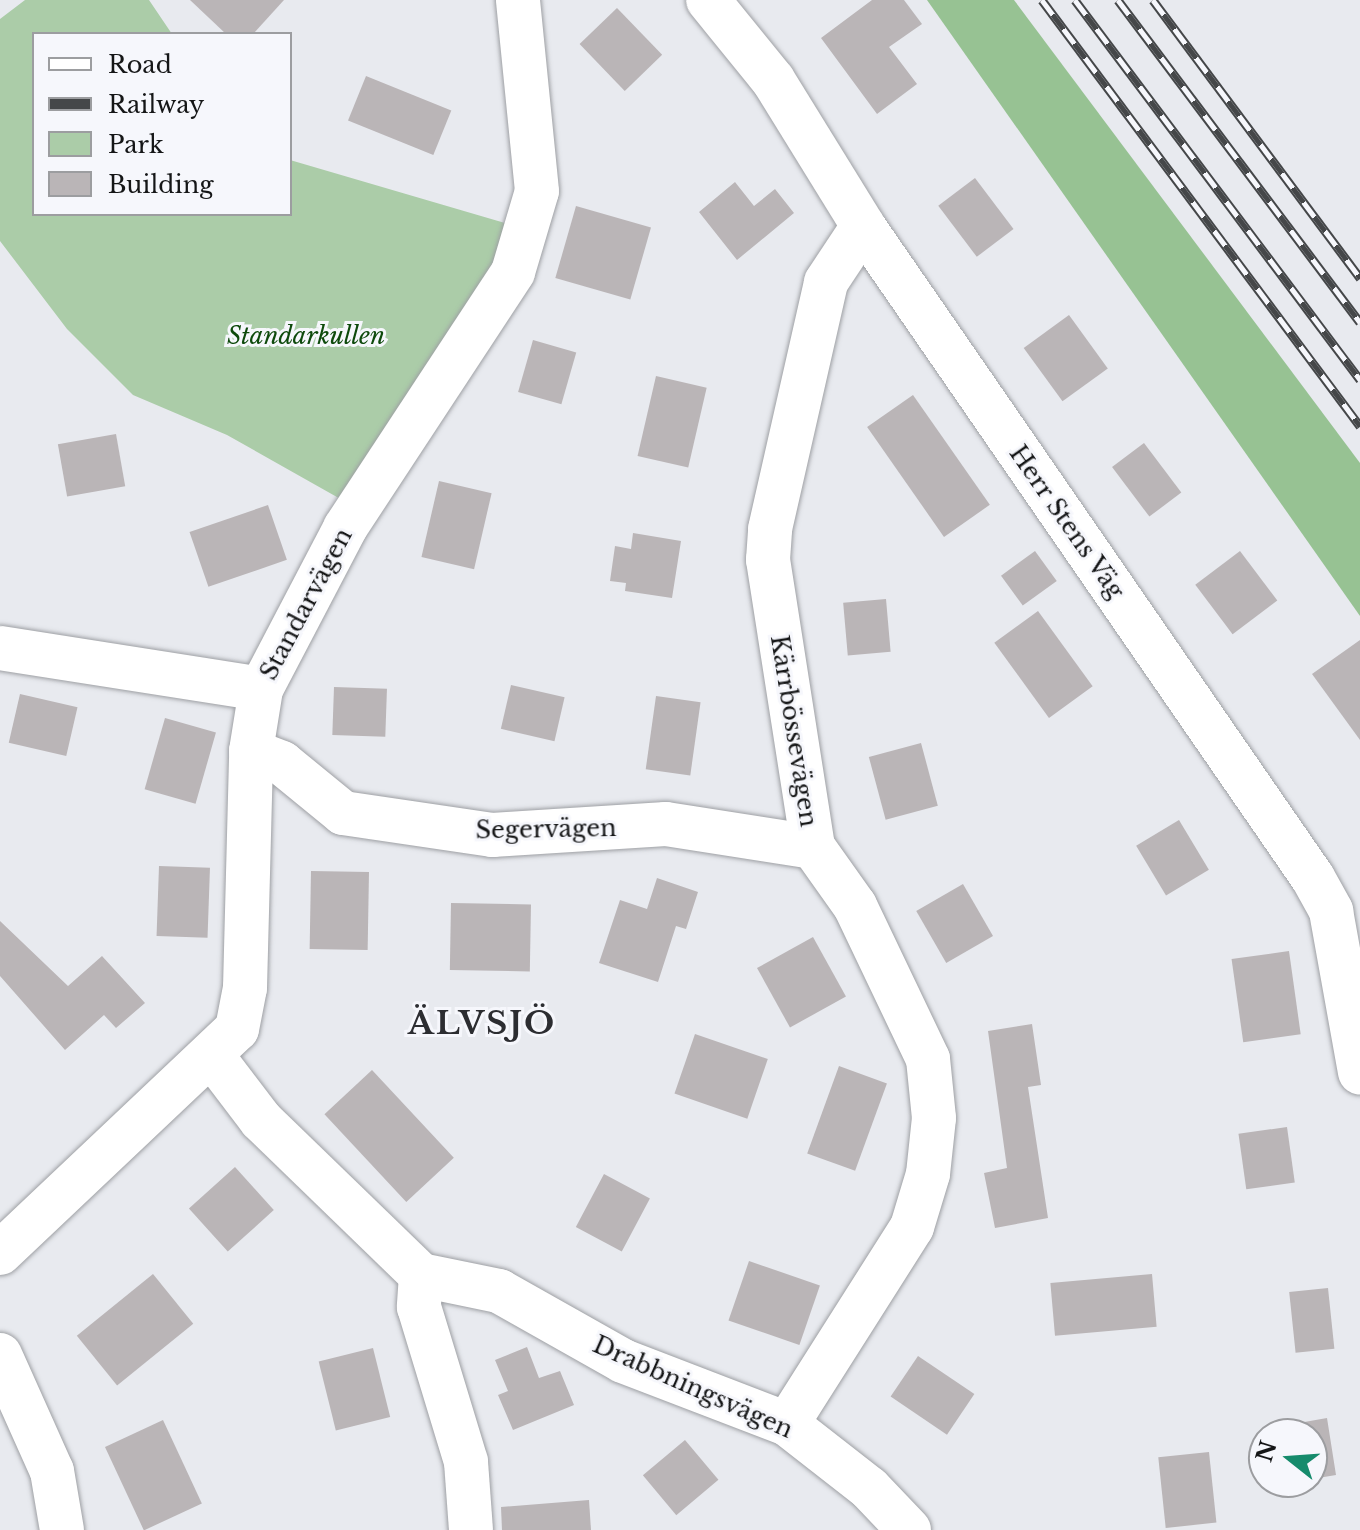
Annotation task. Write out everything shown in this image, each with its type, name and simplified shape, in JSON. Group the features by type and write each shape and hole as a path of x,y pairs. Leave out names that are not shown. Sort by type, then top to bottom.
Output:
{"street":[{"name":"Standarvägen","path":"0,1253 213,1057 237,1029 245,988 251,751 261,689 345,528 513,272 537,191 518,0"},
{"name":"Herr Stens Väg","path":"708,0 773,80 863,226 1313,878 1331,911 1360,1072"},
{"name":"Kärrbössevägen","path":"787,1424 912,1227 928,1174 934,1118 928,1059 855,906 813,847 783,680 770,529 826,282 863,226"},
{"path":"0,648 261,689"},
{"name":"Segervägen","path":"251,751 282,763 343,813 492,835 666,824 813,847"},
{"path":"213,1057 261,1120 421,1275 419,1307 466,1462 471,1530"},
{"name":"Drabbningsvägen","path":"421,1275 499,1291 623,1361 787,1424 869,1488 909,1530"},
{"path":"0,1355 52,1471 62,1530"}],"green space":[{"name":"Standarkullen","path":"25,0 149,0 171,32 32,32 32,216 292,216 292,161 512,225 496,279 344,501 227,435 133,395 67,329 0,241 0,19"},
{"path":"927,0 1014,0 1360,463 1360,616"}],"building":[{"path":"190,0 284,0 255,32 224,32"},
{"path":"872,0 904,0 922,24 889,47 917,84 877,114 821,38"},
{"path":"617,8 662,55 625,91 580,44"},
{"path":"366,76 451,110 433,155 348,121"},
{"path":"975,178 1014,229 977,257 938,206"},
{"path":"735,182 754,206 775,189 794,213 737,260 699,212"},
{"path":"576,206 651,227 630,300 555,278"},
{"path":"1069,315 1108,368 1062,401 1024,348"},
{"path":"533,340 576,352 561,404 518,392"},
{"path":"656,376 707,388 688,468 638,456"},
{"path":"913,395 990,505 944,537 867,427"},
{"path":"116,434 125,486 67,496 58,444"},
{"path":"1144,443 1181,493 1149,517 1112,467"},
{"path":"439,481 492,493 474,569 421,557"},
{"path":"268,505 287,560 208,587 190,532"},
{"path":"633,533 681,541 672,598 625,591 626,583 610,581 615,546 631,549"},
{"path":"1035,551 1057,581 1023,606 1001,576"},
{"path":"1240,551 1277,601 1233,634 1195,585"},
{"path":"886,599 891,652 848,656 843,603"},
{"path":"1038,611 1093,686 1049,718 994,643"},
{"path":"1360,640 1360,740 1312,674"},
{"path":"511,685 565,697 554,741 501,729"},
{"path":"334,687 387,689 385,737 332,735"},
{"path":"20,694 77,707 66,756 9,743"},
{"path":"656,696 701,702 690,776 646,769"},
{"path":"165,718 216,733 196,804 145,789"},
{"path":"921,743 938,806 886,820 869,757"},
{"path":"1179,820 1209,870 1166,895 1136,846"},
{"path":"159,866 210,868 208,938 157,936"},
{"path":"311,871 369,872 368,950 310,949"},
{"path":"657,878 698,892 686,929 676,926 658,982 599,963 620,900 647,909"},
{"path":"963,884 993,936 946,963 916,911"},
{"path":"451,903 531,904 530,971 450,970"},
{"path":"0,921 68,986 102,956 145,1003 116,1028 104,1015 65,1050 0,976"},
{"path":"813,937 846,996 790,1028 757,968"},
{"path":"1289,951 1301,1034 1243,1042 1232,959"},
{"path":"1032,1024 1041,1085 1028,1087 1048,1218 995,1228 984,1173 1007,1168 988,1031"},
{"path":"695,1034 768,1059 747,1119 674,1094"},
{"path":"839,1066 887,1083 855,1171 807,1153"},
{"path":"372,1070 454,1158 406,1202 324,1114"},
{"path":"1287,1127 1295,1182 1246,1189 1238,1134"},
{"path":"235,1167 274,1210 228,1252 189,1208"},
{"path":"604,1174 650,1198 622,1251 576,1227"},
{"path":"749,1261 820,1285 799,1345 728,1321"},
{"path":"153,1274 193,1324 117,1385 77,1336"},
{"path":"1152,1274 1157,1327 1055,1336 1050,1283"},
{"path":"1328,1288 1334,1349 1296,1353 1289,1292"},
{"path":"527,1347 539,1378 560,1371 574,1405 513,1430 498,1395 508,1391 495,1360"},
{"path":"373,1348 390,1417 336,1430 319,1362"},
{"path":"918,1356 974,1394 947,1435 891,1397"},
{"path":"163,1420 202,1503 144,1530 105,1447"},
{"path":"1328,1424 1336,1475 1328,1476"},
{"path":"685,1440 718,1480 676,1515 643,1475"},
{"path":"1209,1452 1216,1523 1166,1528 1158,1457"},
{"path":"589,1500 591,1530 502,1530 501,1507"}],"railway":[{"path":"1042,0 1360,426"},
{"path":"1075,0 1360,380"},
{"path":"1118,0 1360,322"},
{"path":"1153,0 1360,278"}],"district":[{"name":"ÄLVSJÖ","path":"482,1023"}]}
